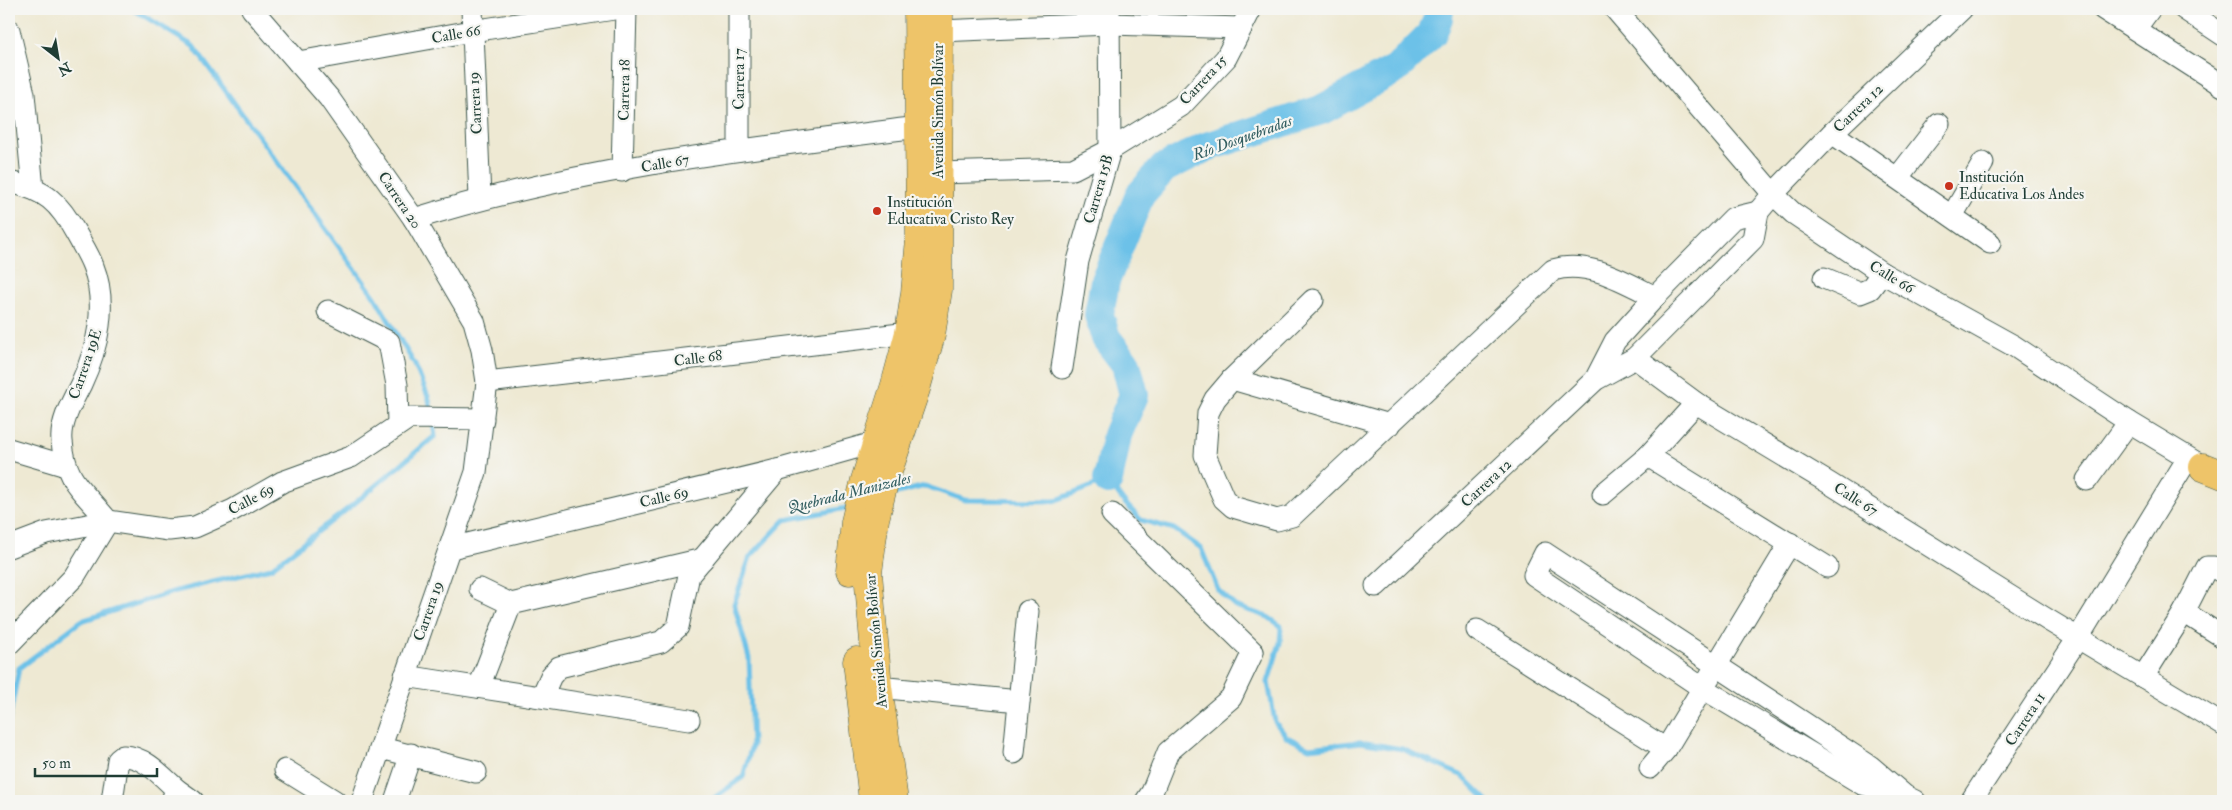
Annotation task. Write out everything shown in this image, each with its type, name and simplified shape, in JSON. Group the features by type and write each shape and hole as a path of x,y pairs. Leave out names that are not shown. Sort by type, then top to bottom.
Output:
{"main road":[{"name":"Avenida Simón Bolívar","path":"887,801 859,689 849,573 865,520 874,481 877,442 908,333 915,293 920,239 918,9"},
{"name":"Avenida Simón Bolívar","path":"874,481 916,389 931,335 938,290 939,20"},
{"name":"Avenida Simón Bolívar","path":"865,520 887,801"}],"street":[{"name":"Carrera 20","path":"252,9 329,98 414,219 474,320 482,350 487,382 476,418"},
{"name":"Carrera 19","path":"472,9 480,198"},
{"name":"Calle 66","path":"298,62 472,31 614,9"},
{"name":"Carrera 18","path":"622,171 626,9"},
{"name":"Carrera 17","path":"739,9 739,150"},
{"name":"Carrera 15","path":"1110,150 1181,106 1226,58 1251,9"},
{"name":"Calle 66","path":"1616,9 1773,194 1793,214 1882,273 2014,346 2129,422 2209,470"},
{"path":"2103,9 2136,28 2223,86"},
{"path":"2136,28 2150,9"},
{"path":"2184,9 2223,36"},
{"name":"Carrera 12","path":"1376,586 1595,380 1635,358 1752,239 1758,212 1773,194 1959,10"},
{"path":"939,20 1110,16 1241,28"},
{"name":"Carrera 15B","path":"1062,368 1078,261 1110,150 1110,16"},
{"path":"9,30 14,81 24,94 33,189 9,182"},
{"path":"1898,177 1939,124"},
{"name":"Calle 67","path":"414,219 480,198 622,171 739,150 919,126"},
{"path":"1832,134 1898,177 1990,243"},
{"path":"938,174 1072,169 1110,150"},
{"path":"1952,216 1984,164"},
{"name":"Carrera 19E","path":"33,189 41,192 56,203 71,223 94,268 100,298 99,331 82,381 72,402 61,438 66,466 72,481 108,520"},
{"name":"Carrera 12","path":"1595,380 1615,341 1655,297 1733,218 1758,212"},
{"path":"1312,300 1232,379 1215,399 1208,413 1205,455 1224,499 1233,507 1277,520 1292,516 1553,270 1575,266 1618,279 1655,297"},
{"path":"1824,278 1860,293 1870,289 1882,273"},
{"path":"328,311 389,342 397,385 398,424"},
{"name":"Calle 68","path":"487,382 908,333"},
{"name":"Calle 67","path":"1635,358 1696,402 2078,638 2223,725"},
{"path":"1232,379 1390,425"},
{"path":"1603,494 1648,456 1696,402"},
{"name":"Calle 69","path":"9,547 46,532 108,520 169,530 195,527 233,510 282,482 351,457 409,418 476,418"},
{"name":"Carrera 19","path":"362,801 476,472 476,418"},
{"path":"2087,480 2129,422"},
{"name":"Calle 69","path":"451,548 777,470 877,442"},
{"path":"9,449 66,466"},
{"path":"1648,456 1828,567"},
{"path":"542,696 551,676 559,667 661,642 672,634 678,627 689,576 777,470"},
{"name":"Carrera 11","path":"1971,801 2078,638 2209,470"},
{"path":"1112,514 1253,652 1230,698 1168,752 1152,792 1146,801"},
{"path":"9,644 74,577 108,520"},
{"path":"1650,768 1666,749 1704,689 1790,543"},
{"path":"1545,552 1716,667 1870,766 1910,798 1862,784 1704,689 1534,575 1545,552"},
{"path":"480,589 511,604 703,559"},
{"path":"2143,677 2184,612 2207,567 2214,567 2223,573"},
{"path":"479,687 511,604"},
{"path":"1014,753 1028,611"},
{"path":"2184,612 2223,636"},
{"path":"1477,630 1666,749"},
{"path":"405,676 689,720"},
{"path":"878,687 1019,701"},
{"path":"381,748 411,754 476,772"},
{"path":"395,801 411,754"},
{"path":"112,801 118,760 122,756 129,756 150,766 174,796 194,801"},
{"path":"285,770 335,801"}],"waterway":[{"path":"133,9 193,46 375,297 415,365 429,399 431,412"},
{"name":"Río Dosquebradas","path":"1108,480 1117,435 1134,395 1126,364 1106,338 1099,315 1105,281 1140,195 1164,168 1206,147 1321,110 1396,69 1432,33 1438,19 1439,9"},
{"path":"9,721 19,668 81,621 176,591 271,568 350,507 435,436 433,423"},
{"path":"890,495 925,486 965,500 1054,501 1108,480 1123,501 1141,520 1174,529 1201,548 1218,590 1235,606 1268,617 1281,626 1280,643 1268,682 1275,722 1287,737 1309,748 1360,742 1402,749 1463,776 1488,801"},
{"name":"Quebrada Manizales","path":"710,801 743,777 752,745 749,658 734,604 750,557 785,520 851,507"},
{"path":"9,765 9,788"}],"place":[{"name":"Institución Educativa Los Andes","path":"1949,186"},
{"name":"Institución Educativa Cristo Rey","path":"877,211"}]}
